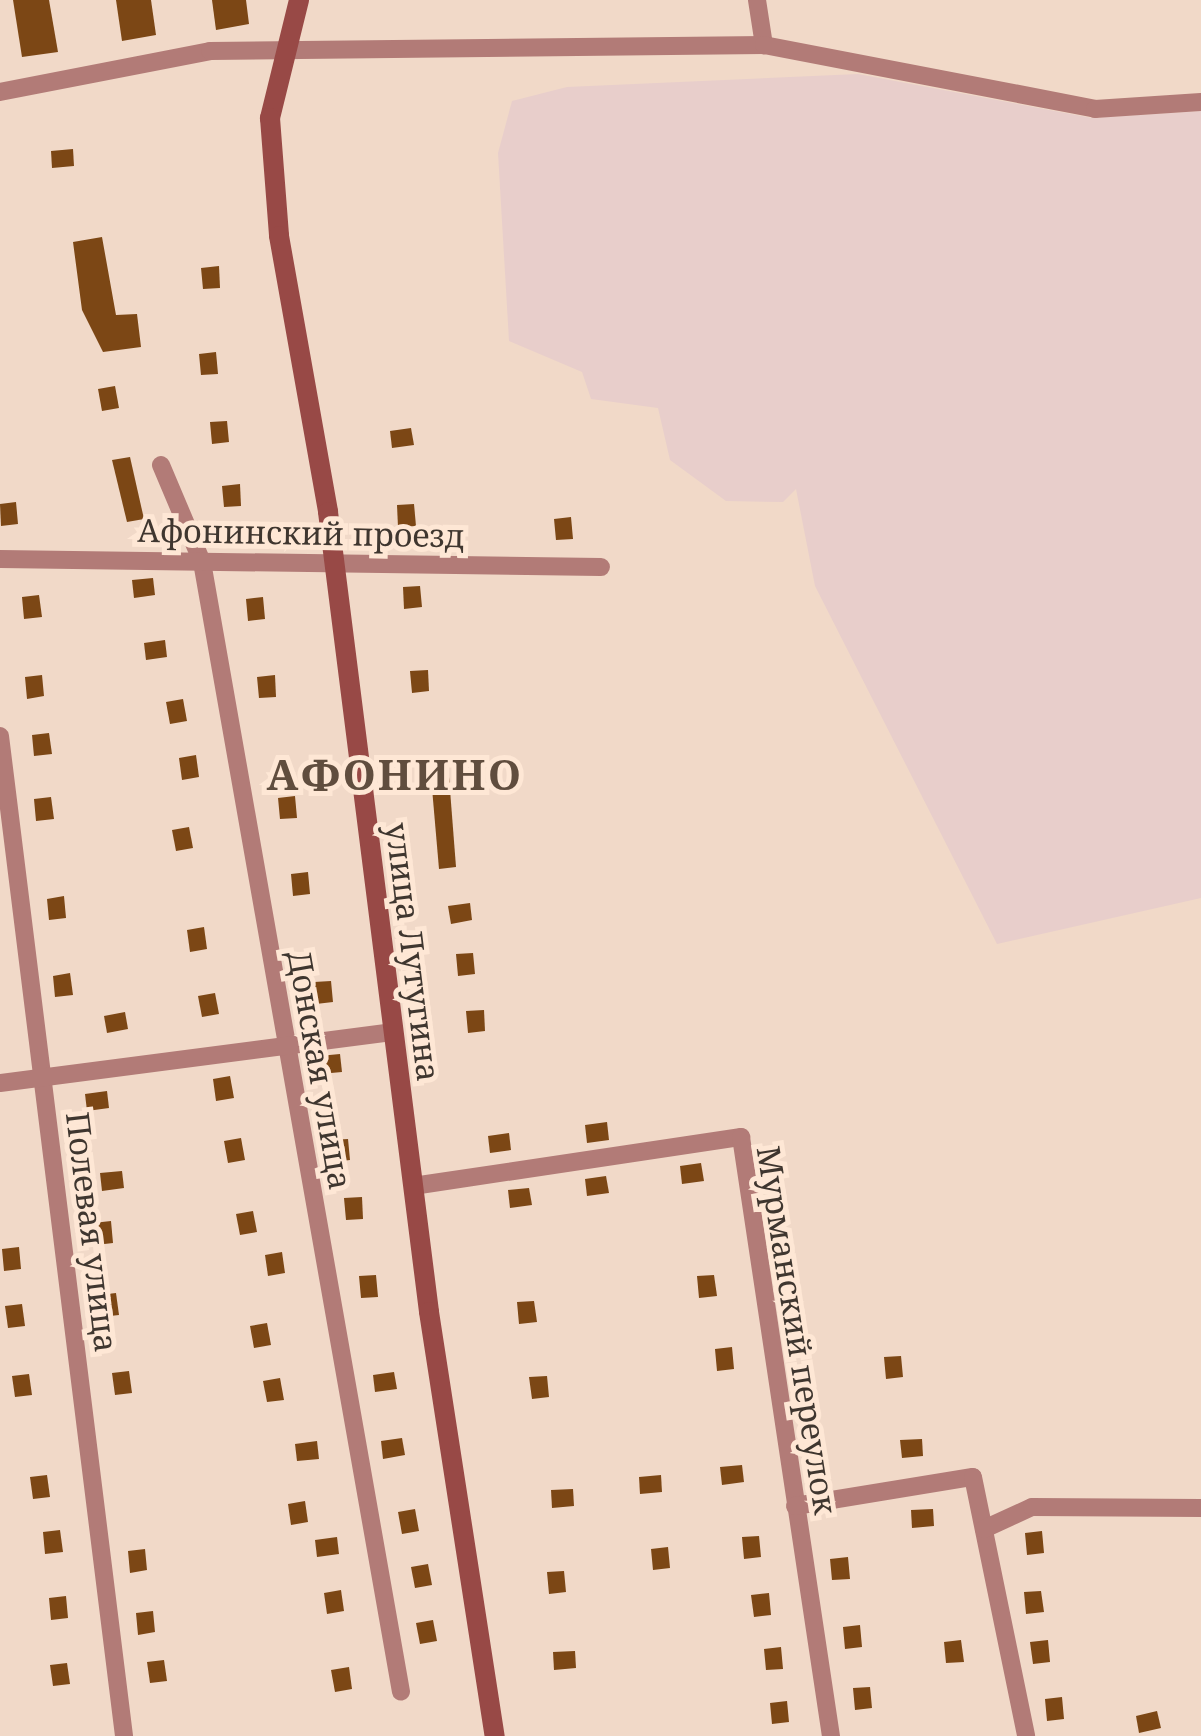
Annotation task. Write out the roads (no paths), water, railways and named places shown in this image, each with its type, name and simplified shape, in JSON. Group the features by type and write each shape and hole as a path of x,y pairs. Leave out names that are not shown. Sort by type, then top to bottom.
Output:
{"main road":[{"name":"улица Лутугина","path":"299,0 284,48 270,118 279,236 333,563 412,1186 495,1736"}],"street":[{"path":"758,0 764,45"},
{"path":"0,92 210,51 764,45 1094,109 1201,102"},
{"name":"Донская улица","path":"161,465 202,562 401,1692"},
{"name":"Афонинский проезд","path":"0,559 602,567"},
{"name":"Полевая улица","path":"0,736 124,1736"},
{"path":"0,1082 392,1032"},
{"name":"Мурманский переулок","path":"412,1186 741,1137 831,1736"},
{"path":"795,1506 973,1476 1026,1736"},
{"path":"984,1528 1032,1507 1201,1508"}],"district":[{"name":"АФОНИНО","path":"395,774"}]}
